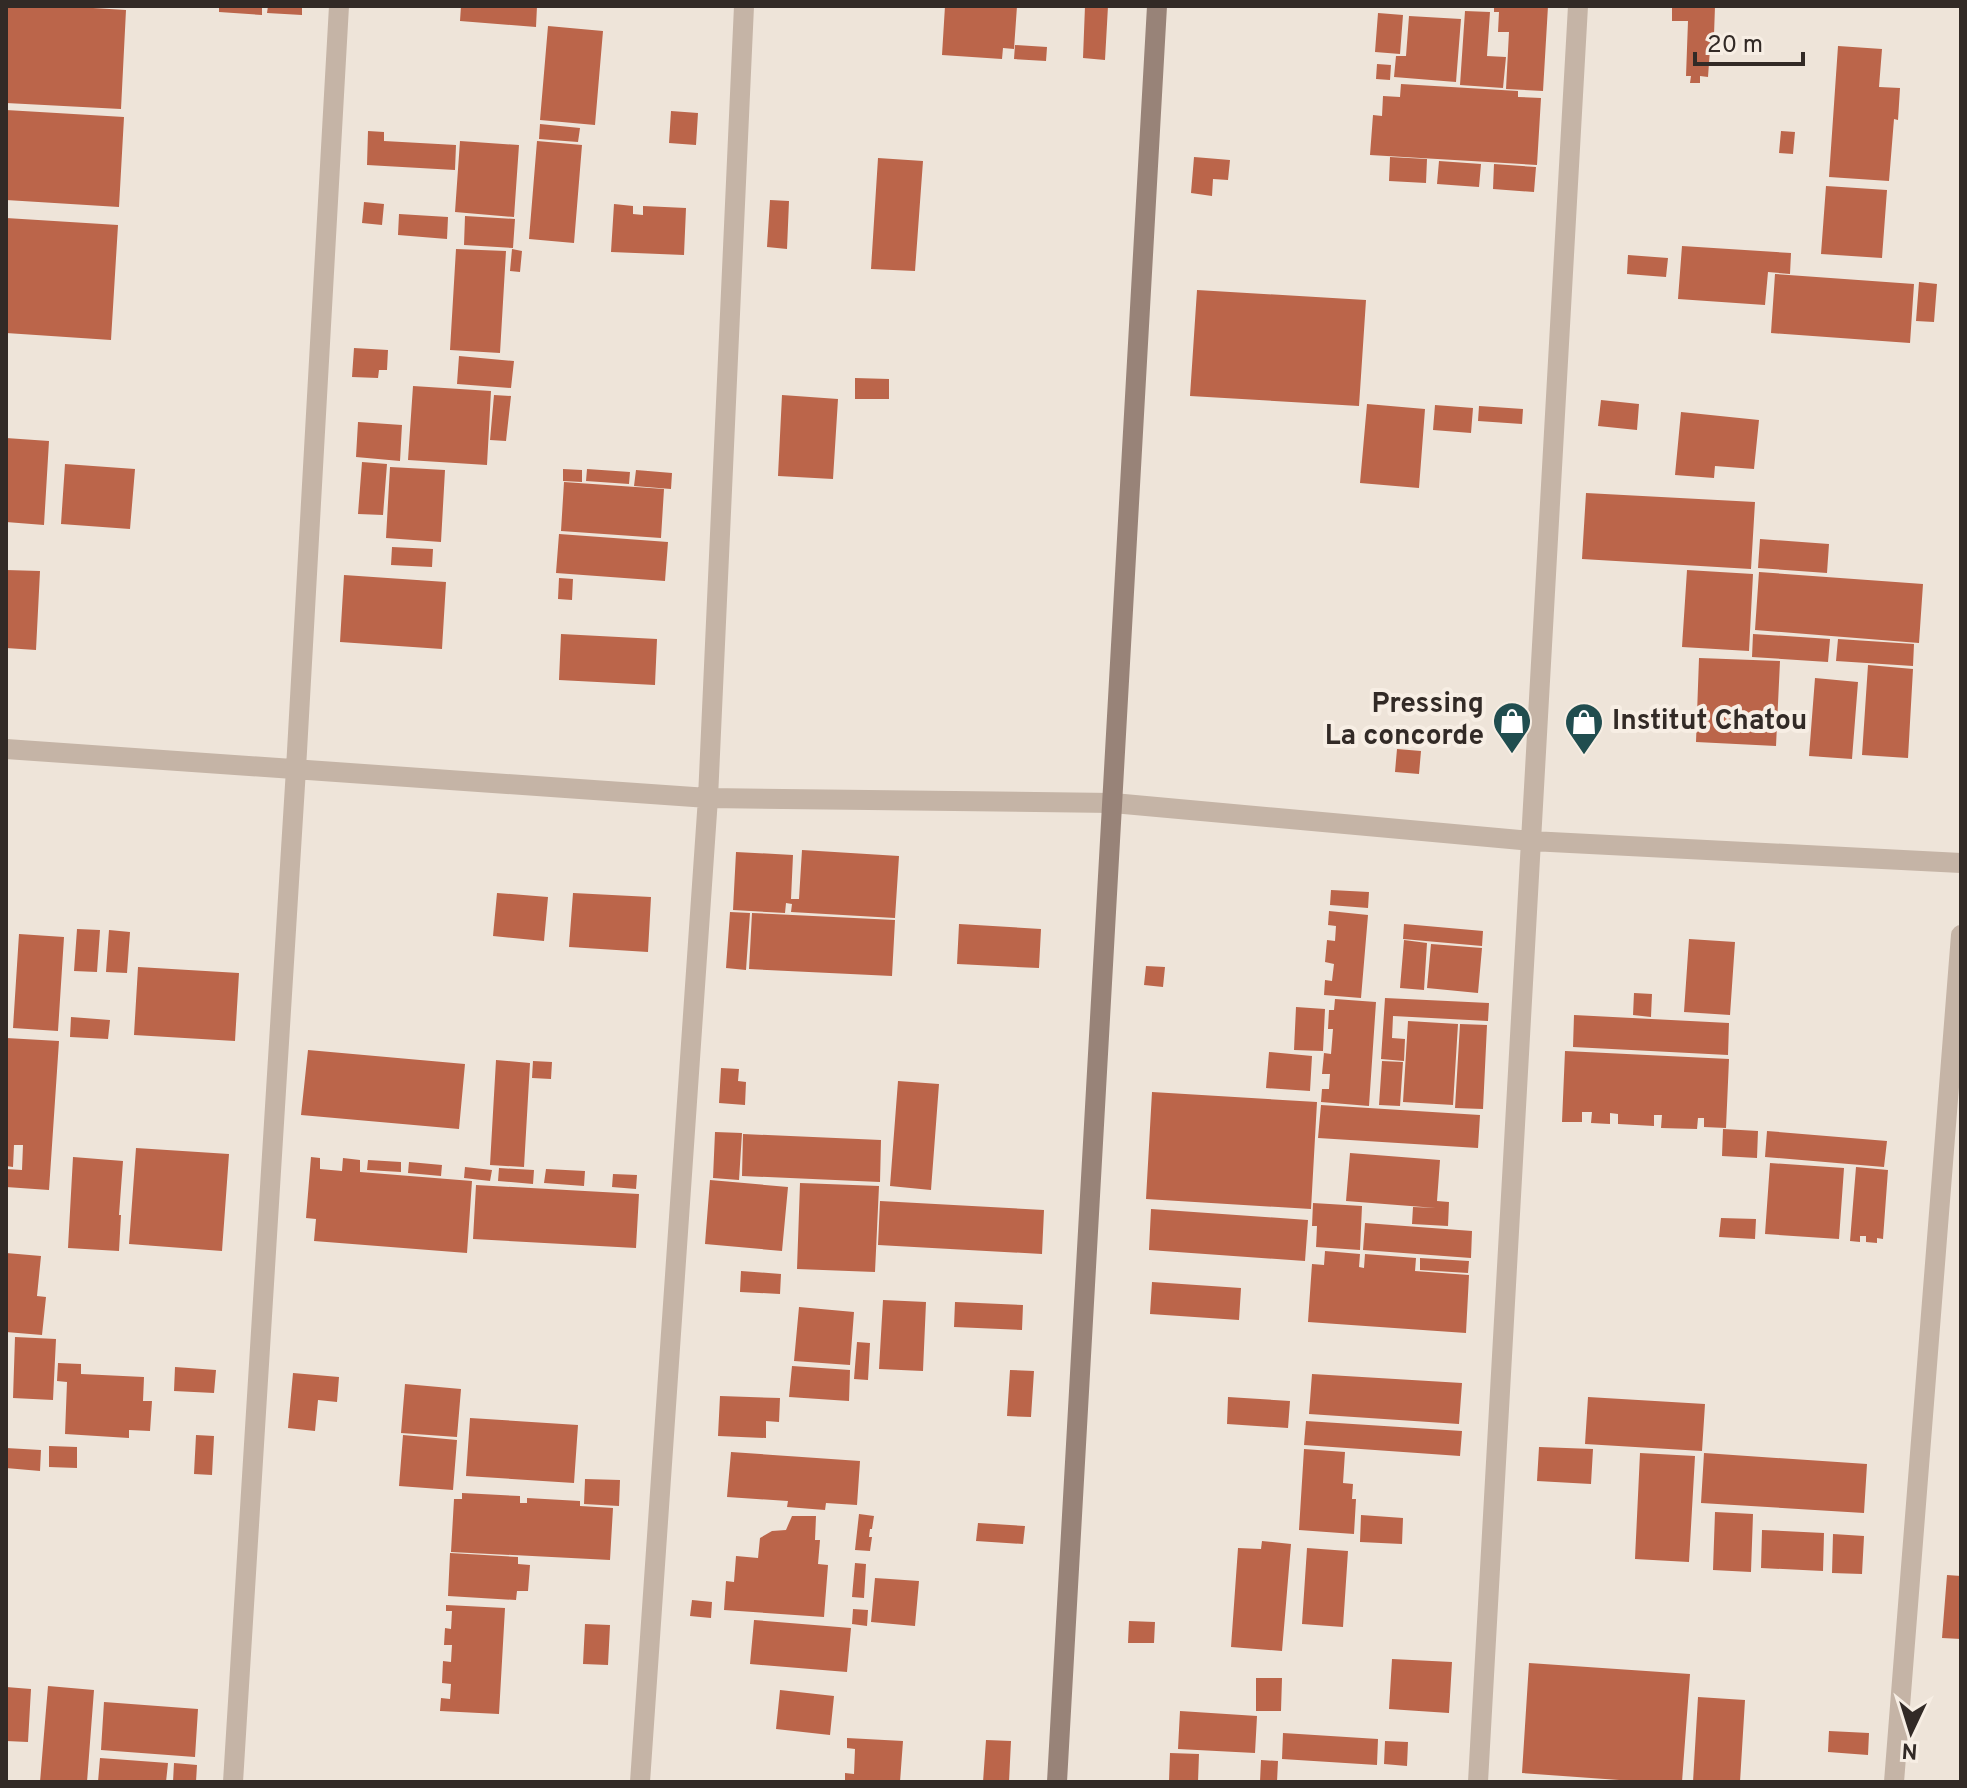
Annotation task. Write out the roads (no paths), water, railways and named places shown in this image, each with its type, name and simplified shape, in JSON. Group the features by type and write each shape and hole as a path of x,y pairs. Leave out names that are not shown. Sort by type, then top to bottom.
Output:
{"street":[{"path":"233,1782 296,769 339,6"},
{"path":"640,1782 708,798 744,6"},
{"path":"1057,1782 1157,6"},
{"path":"1478,1782 1578,6"},
{"path":"6,749 708,798 1113,803 1531,841 1961,863"},
{"path":"1894,1782 1961,935"}],"place":[{"name":"Pressing La concorde","path":"1512,755"},
{"name":"Institut Chatou","path":"1584,756"}]}
